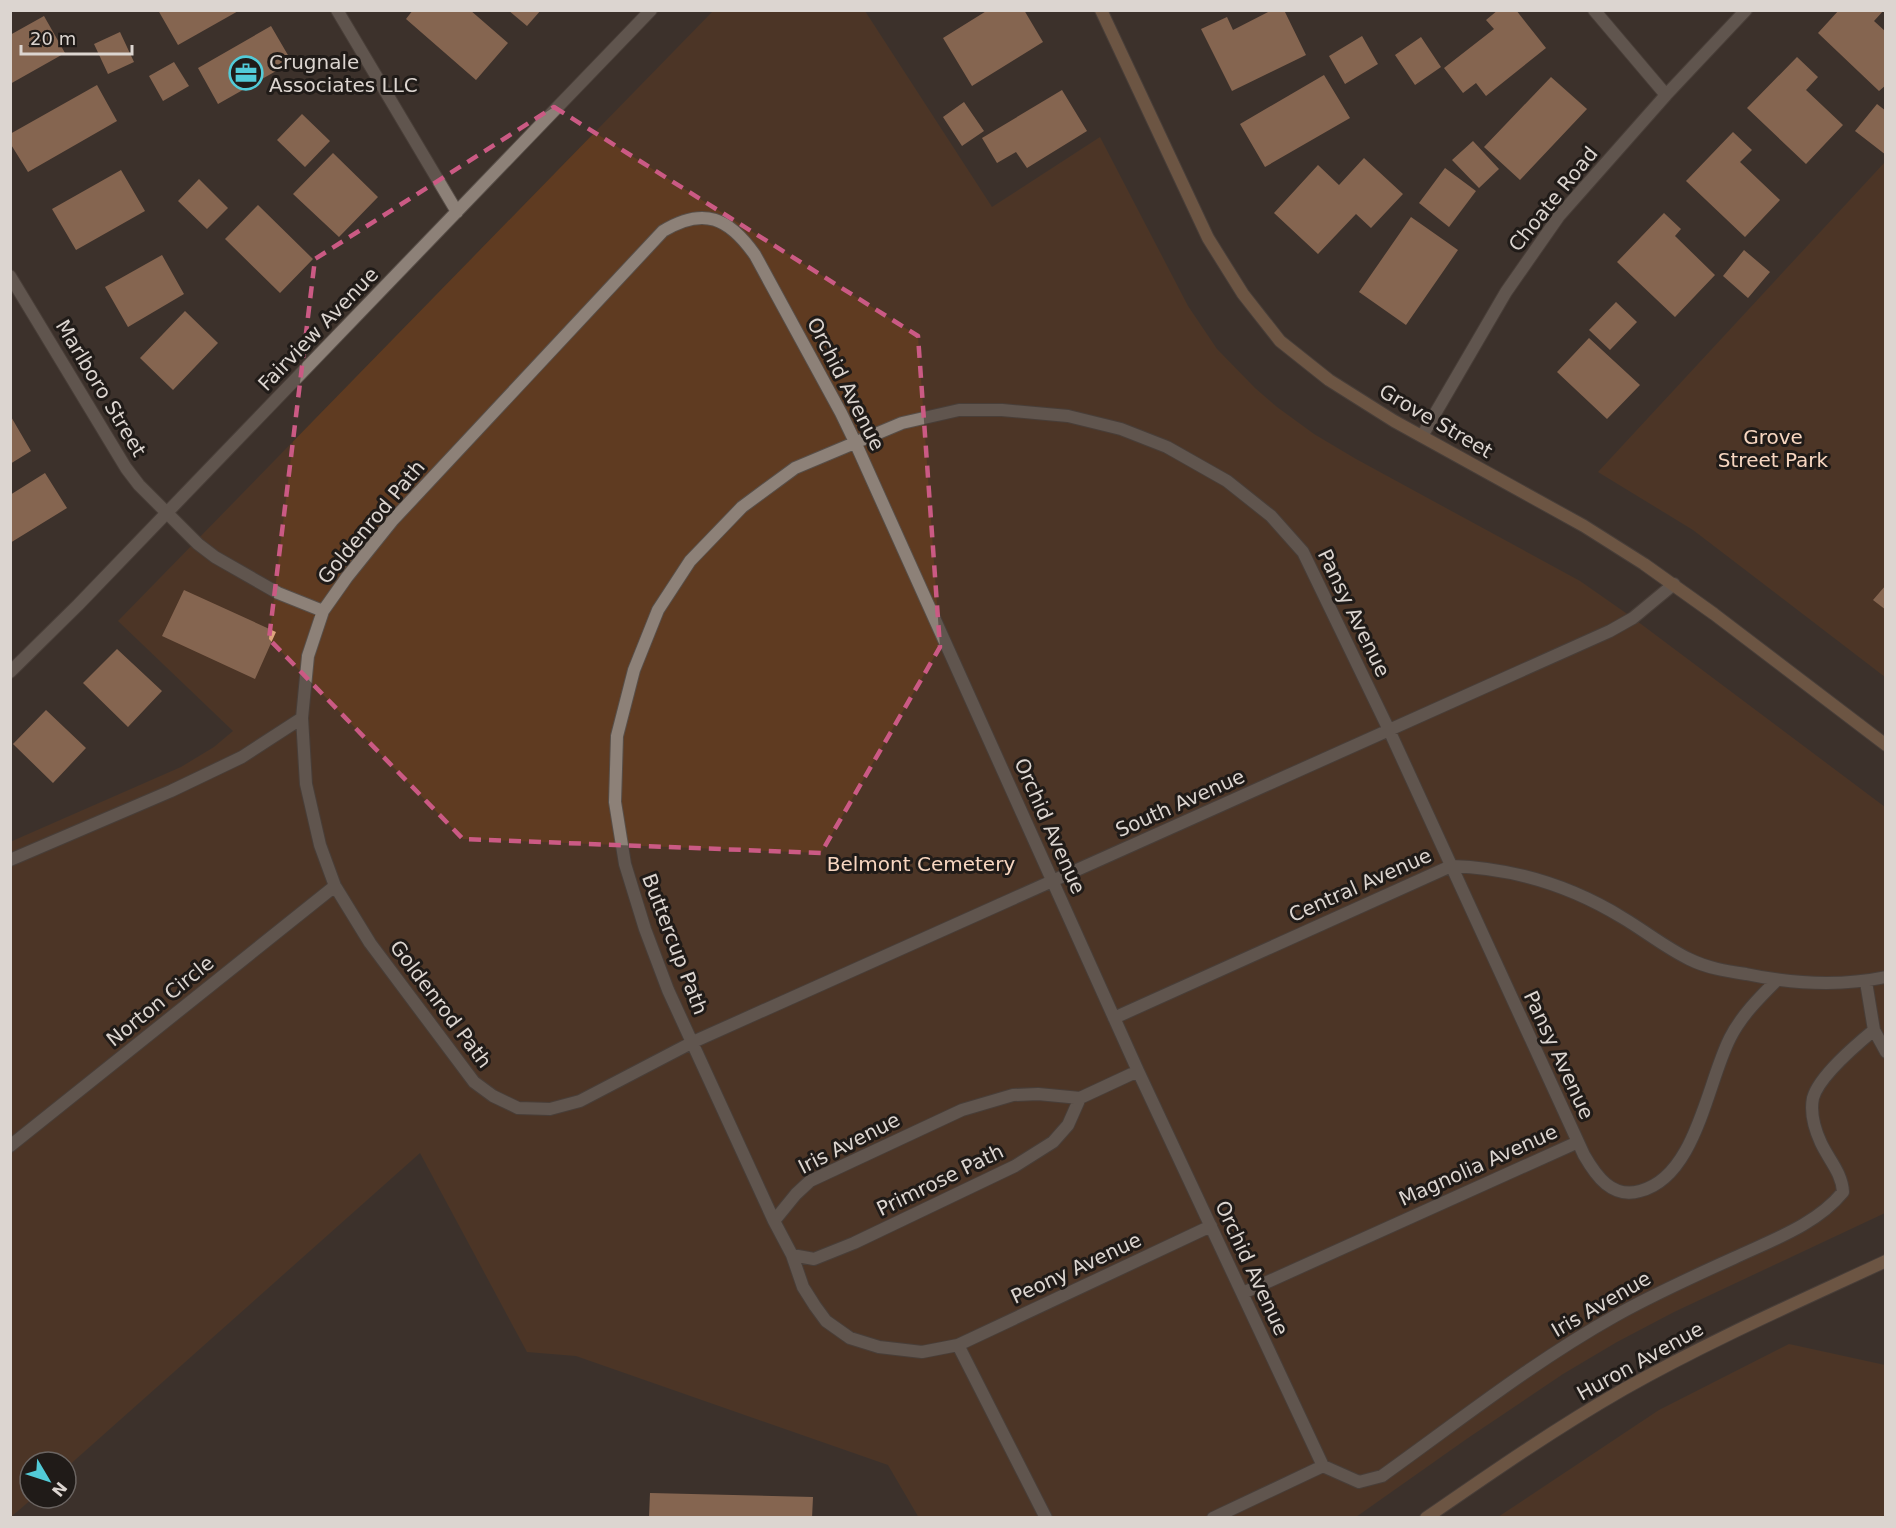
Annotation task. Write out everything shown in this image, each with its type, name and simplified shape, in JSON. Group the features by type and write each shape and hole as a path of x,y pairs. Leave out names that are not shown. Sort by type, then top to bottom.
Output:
{"street":[{"path":"337,10 457,212"},
{"name":"Fairview Avenue","path":"10,672 167,513 651,10"},
{"name":"Grove Street","path":"1101,10 1208,238 1231,278 1280,340 1309,365 1350,393 1422,436 1584,526 1674,584 1886,745"},
{"path":"1594,10 1666,95"},
{"name":"Choate Road","path":"1422,436 1506,292 1559,216 1666,95 1746,10"},
{"name":"Goldenrod Path","path":"693,1042 580,1101 550,1109 518,1108 493,1096 474,1082 370,943 335,886 320,845 306,784 302,718 308,656 323,611 392,521 653,239 675,223 690,218 717,219"},
{"name":"Orchid Avenue","path":"717,219 739,234 755,255 841,413 1138,1071 1323,1466"},
{"name":"Marlboro Street","path":"10,276 126,468 139,485 214,557 286,597 323,611"},
{"name":"Pansy Avenue","path":"855,442 902,423 959,410 1068,416 1121,429 1167,447 1227,481 1271,516 1303,552 1389,730 1578,1142"},
{"name":"Buttercup Path","path":"774,1221 668,990 645,929 625,864 615,802 617,735 634,670 658,610 690,561 742,507 795,468 855,442"},
{"name":"South Avenue","path":"693,1042 1610,631 1633,618 1674,584"},
{"path":"10,860 171,791 242,757 302,718"},
{"name":"Central Avenue","path":"1114,1018 1451,866 1517,874 1555,885 1608,909 1689,959 1717,969 1776,981 1817,984 1866,982 1886,977"},
{"name":"Norton Circle","path":"10,1146 335,886"},
{"name":"Magnolia Avenue","path":"1243,1293 1578,1142 1599,1178 1615,1190 1635,1193 1659,1183 1678,1164 1690,1143 1724,1052 1737,1025 1776,981"},
{"path":"1866,982 1874,1030 1886,1052"},
{"name":"Iris Avenue","path":"1323,1466 1359,1482 1382,1476 1540,1362 1615,1316 1674,1285 1798,1228 1832,1205 1843,1192 1842,1180 1821,1143 1815,1127 1813,1097 1828,1074 1874,1030"},
{"path":"1080,1098 1138,1071"},
{"name":"Iris Avenue","path":"774,1221 810,1181 962,1110 1013,1095 1038,1094 1080,1098"},
{"name":"Primrose Path","path":"792,1255 814,1259 854,1243 1015,1166 1053,1142 1068,1125 1080,1098"},
{"path":"774,1221 792,1255 803,1287 815,1306 826,1321 850,1338 879,1347 922,1352 958,1345 1046,1518"},
{"name":"Peony Avenue","path":"958,1345 1211,1226"},
{"name":"Huron Avenue","path":"1425,1518 1520,1453 1632,1385 1691,1353 1886,1261"},
{"path":"1214,1518 1323,1466"}],"highlighted area":[{"path":"554,107 918,336 940,647 821,853 463,839 269,639 315,259"}],"green space":[{"name":"Belmont Cemetery","path":"713,11 865,11 992,207 1100,137 1188,306 1217,349 1277,407 1314,434 1356,459 1580,581 1633,618 1885,807 1885,1213 1674,1312 1617,1342 1563,1374 1356,1517 919,1518 888,1465 576,1356 527,1352 420,1153 78,1457 78,1450 18,1450 19,1510 11,1517 10,842 181,767 214,747 233,731 118,621"},
{"name":"Grove Street Park","path":"1885,162 1885,677 1693,530 1598,472"},
{"path":"1789,1344 1885,1365 1885,1517 1498,1517 1659,1410"}],"building":[{"path":"158,10 240,10 178,45"},
{"path":"413,10 470,10 508,43 476,80 406,19"},
{"path":"508,10 541,10 527,26"},
{"path":"988,10 1024,10 1043,42 972,86 943,38"},
{"path":"1272,10 1284,10 1306,55 1232,91 1201,29 1227,17 1233,30"},
{"path":"1498,10 1516,10 1546,48 1486,96 1476,83 1463,93 1444,68 1494,29 1486,20"},
{"path":"1839,10 1884,10 1874,21 1886,32 1886,85 1879,91 1818,33"},
{"path":"44,16 65,53 10,84 10,35"},
{"path":"271,26 292,62 218,104 198,68"},
{"path":"120,32 134,62 108,74 94,44"},
{"path":"1362,36 1378,64 1345,84 1329,56"},
{"path":"1421,37 1441,67 1415,85 1395,55"},
{"path":"1797,57 1818,77 1806,90 1843,125 1806,164 1747,108"},
{"path":"174,62 189,86 163,101 149,76"},
{"path":"1324,75 1350,118 1265,167 1240,124"},
{"path":"1551,77 1587,109 1520,180 1484,147"},
{"path":"97,85 117,121 28,172 10,143 10,134"},
{"path":"1062,90 1087,131 1027,168 1016,152 997,163 982,138"},
{"path":"964,102 984,131 962,146 943,117"},
{"path":"1877,104 1886,111 1886,155 1855,131"},
{"path":"302,114 330,141 305,167 277,140"},
{"path":"1733,132 1752,150 1740,162 1780,200 1745,237 1686,181"},
{"path":"1473,141 1499,169 1479,188 1452,160"},
{"path":"333,153 378,197 339,237 293,194"},
{"path":"1364,158 1403,194 1371,228 1356,214 1318,254 1274,213 1318,165 1339,185"},
{"path":"1445,168 1476,191 1449,227 1419,203"},
{"path":"121,170 145,211 76,250 52,209"},
{"path":"199,179 228,208 207,229 178,201"},
{"path":"258,205 313,259 280,293 225,239"},
{"path":"1664,213 1681,229 1675,236 1715,275 1675,317 1617,262"},
{"path":"1411,217 1458,250 1406,325 1359,292"},
{"path":"1744,250 1770,272 1748,298 1723,276"},
{"path":"162,255 184,294 128,327 105,287"},
{"path":"1616,302 1637,322 1610,350 1589,330"},
{"path":"185,311 218,343 173,390 140,358"},
{"path":"1589,338 1640,385 1607,419 1557,372"},
{"path":"10,415 31,451 10,464"},
{"path":"45,473 67,508 10,543 10,495"},
{"path":"1886,585 1886,610 1873,600"},
{"path":"184,590 276,632 255,679 162,636"},
{"path":"117,649 162,691 128,727 83,683"},
{"path":"46,710 86,748 53,783 13,744"},
{"path":"650,1493 813,1497 812,1518 649,1518"}],"place":[{"name":"Crugnale Associates LLC","path":"246,73"}]}
